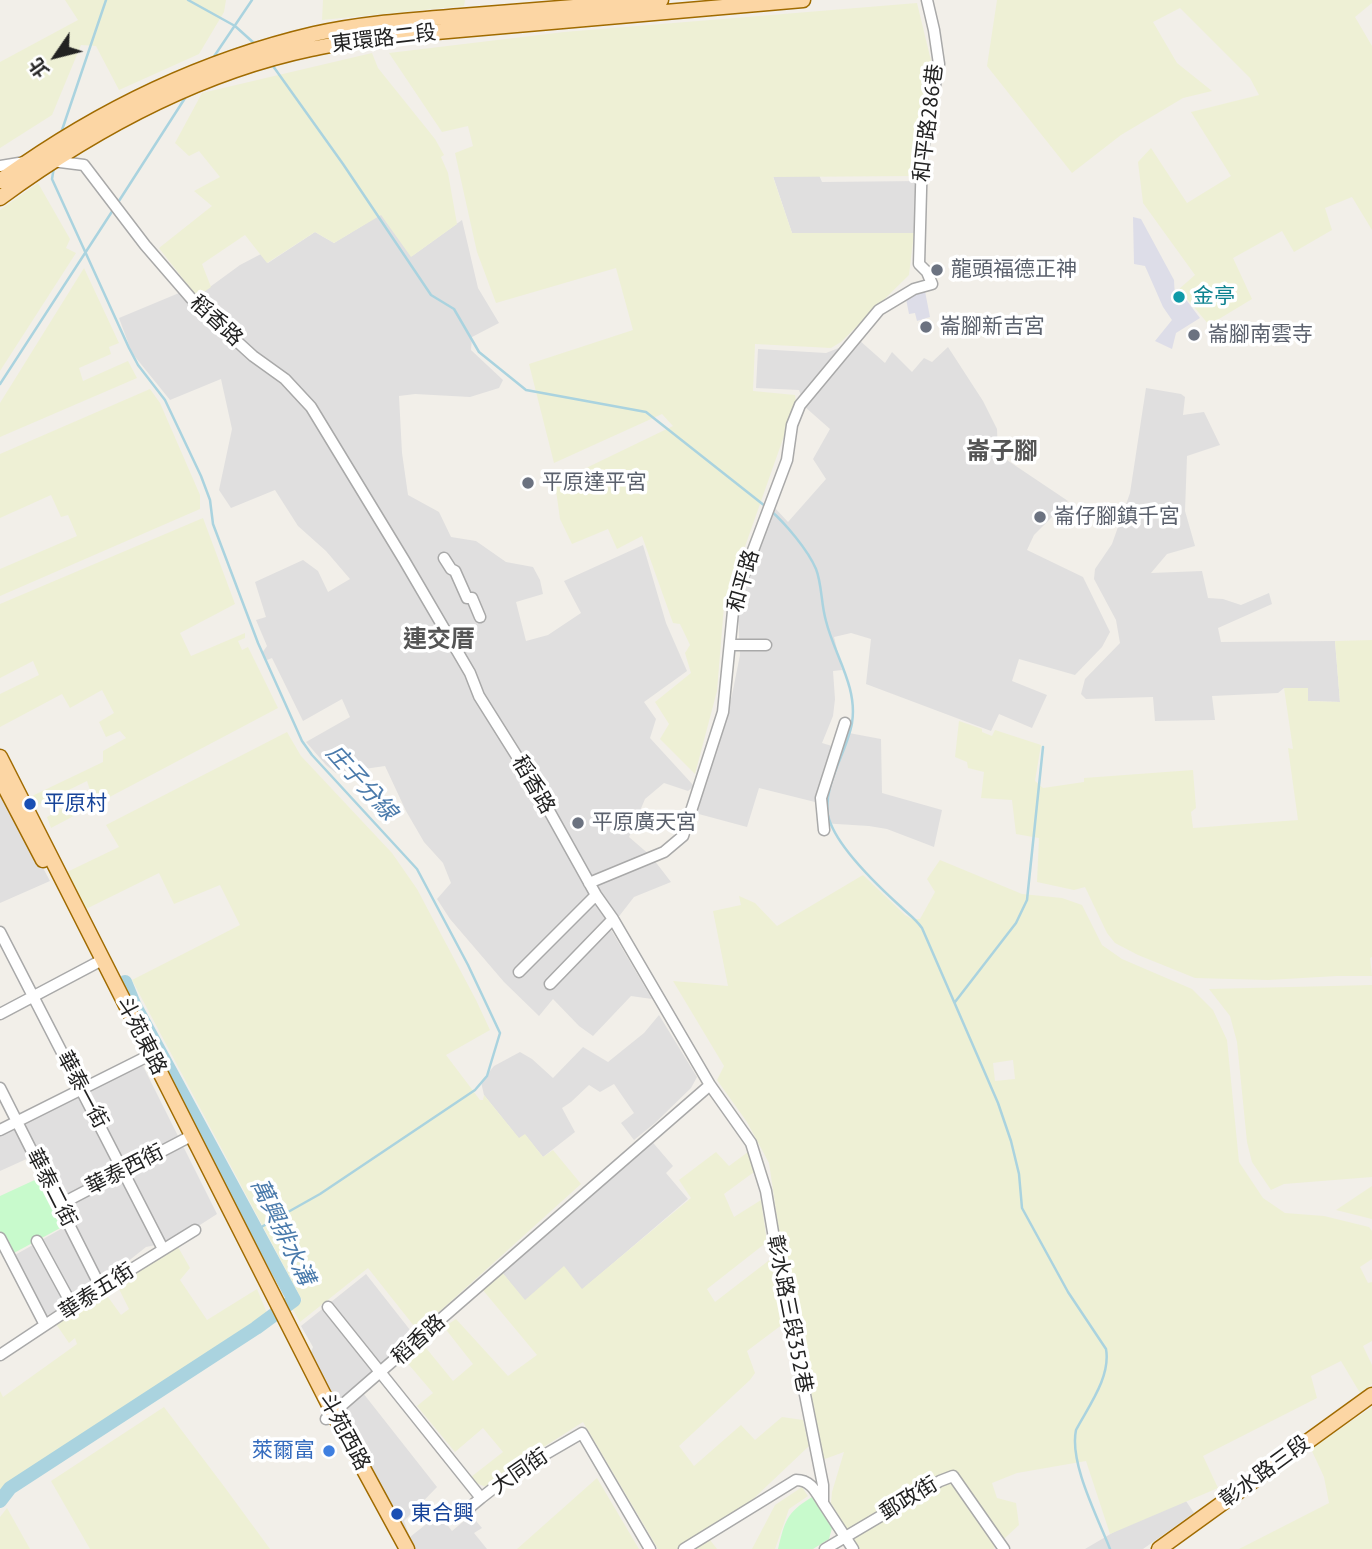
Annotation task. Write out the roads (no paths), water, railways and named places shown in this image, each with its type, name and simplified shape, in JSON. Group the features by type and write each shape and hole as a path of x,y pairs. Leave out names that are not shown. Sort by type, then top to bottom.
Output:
{"main road":[{"name":"東環路二段","path":"0,181 66,135 154,88 220,61 315,34 383,23 661,0"},
{"name":"東環路二段","path":"0,198 51,161 166,97 234,71 311,49 379,37 803,0"},
{"name":"斗苑東路","path":"0,757 60,873 99,961"},
{"name":"斗苑東路","path":"0,778 99,961 280,1316"},
{"name":"斗苑西路","path":"280,1316 398,1549"},
{"name":"彰水路三段","path":"1158,1549 1372,1395"},
{"name":"斗苑西路","path":"329,1416 407,1549"}],"street":[{"name":"和平路286巷","path":"927,0 939,64 923,145 919,264 927,272 932,284"},
{"name":"稻香路","path":"0,166 51,161 84,165 196,304 253,356 285,379 311,407 404,560 470,673 479,696 533,782 596,895 613,919 710,1085 329,1416"},
{"name":"和平路","path":"589,883 612,876 664,852 683,836 723,712 734,601 788,460 792,425 800,405 879,310 914,289 932,284"},
{"path":"444,558 455,571 467,598 472,598 480,617"},
{"path":"731,645 766,645"},
{"path":"824,830 821,797 845,723"},
{"path":"519,972 596,895"},
{"path":"550,984 613,919"},
{"name":"華泰一街","path":"0,932 163,1249"},
{"path":"0,1014 99,961"},
{"path":"0,1130 147,1056"},
{"name":"彰水路三段352巷","path":"710,1085 751,1143 766,1191 823,1485 823,1503 853,1549"},
{"name":"華泰二街","path":"0,1088 101,1288"},
{"name":"華泰西街","path":"59,1205 188,1138"},
{"name":"華泰五街","path":"0,1355 195,1230"},
{"path":"0,1238 45,1325"},
{"path":"37,1241 73,1307"},
{"name":"大同街","path":"328,1307 481,1498 513,1473 582,1433 650,1549"},
{"name":"郵政街","path":"825,1549 940,1480 953,1476 1004,1549"},
{"path":"684,1549 796,1480 809,1483 823,1503"},
{"path":"463,1513 481,1498"}],"waterway":[{"path":"61,133 106,0"},
{"path":"188,0 235,26 255,44"},
{"path":"213,58 252,0"},
{"path":"273,66 431,295 454,309 479,352 526,390 646,412 765,506"},
{"path":"117,204 187,95"},
{"name":"庄子分線","path":"54,167 52,179 129,348 138,365 165,400 201,476 210,500 213,524 258,643 302,741 417,869 468,965 500,1033 487,1076 475,1090 320,1194 256,1230"},
{"path":"0,384 113,210"},
{"path":"770,510 796,537 816,569 826,621 852,697 852,723 827,803 832,827 858,864 922,928 998,1103 1019,1174 1022,1208 1068,1292 1106,1349 1107,1360 1102,1381 1076,1430 1075,1443 1086,1490 1110,1549"},
{"path":"955,1002 1016,923 1027,900 1043,747"},
{"name":"萬興排水溝","path":"0,1501 10,1488 256,1328 294,1300 134,1004 125,982"}],"place":[{"name":"龍頭福德正神","path":"937,270"},
{"name":"金亭","path":"1179,297"},
{"name":"崙腳新吉宮","path":"926,327"},
{"name":"崙腳南雲寺","path":"1194,335"},
{"name":"平原達平宮","path":"528,483"},
{"name":"崙仔腳鎮千宮","path":"1040,517"},
{"name":"平原村","path":"30,804"},
{"name":"平原廣天宮","path":"578,823"},
{"name":"萊爾富","path":"329,1451"},
{"name":"東合興","path":"397,1514"}],"district":[{"name":"崙子腳","path":"1002,452"},
{"name":"連交厝","path":"439,640"}]}
